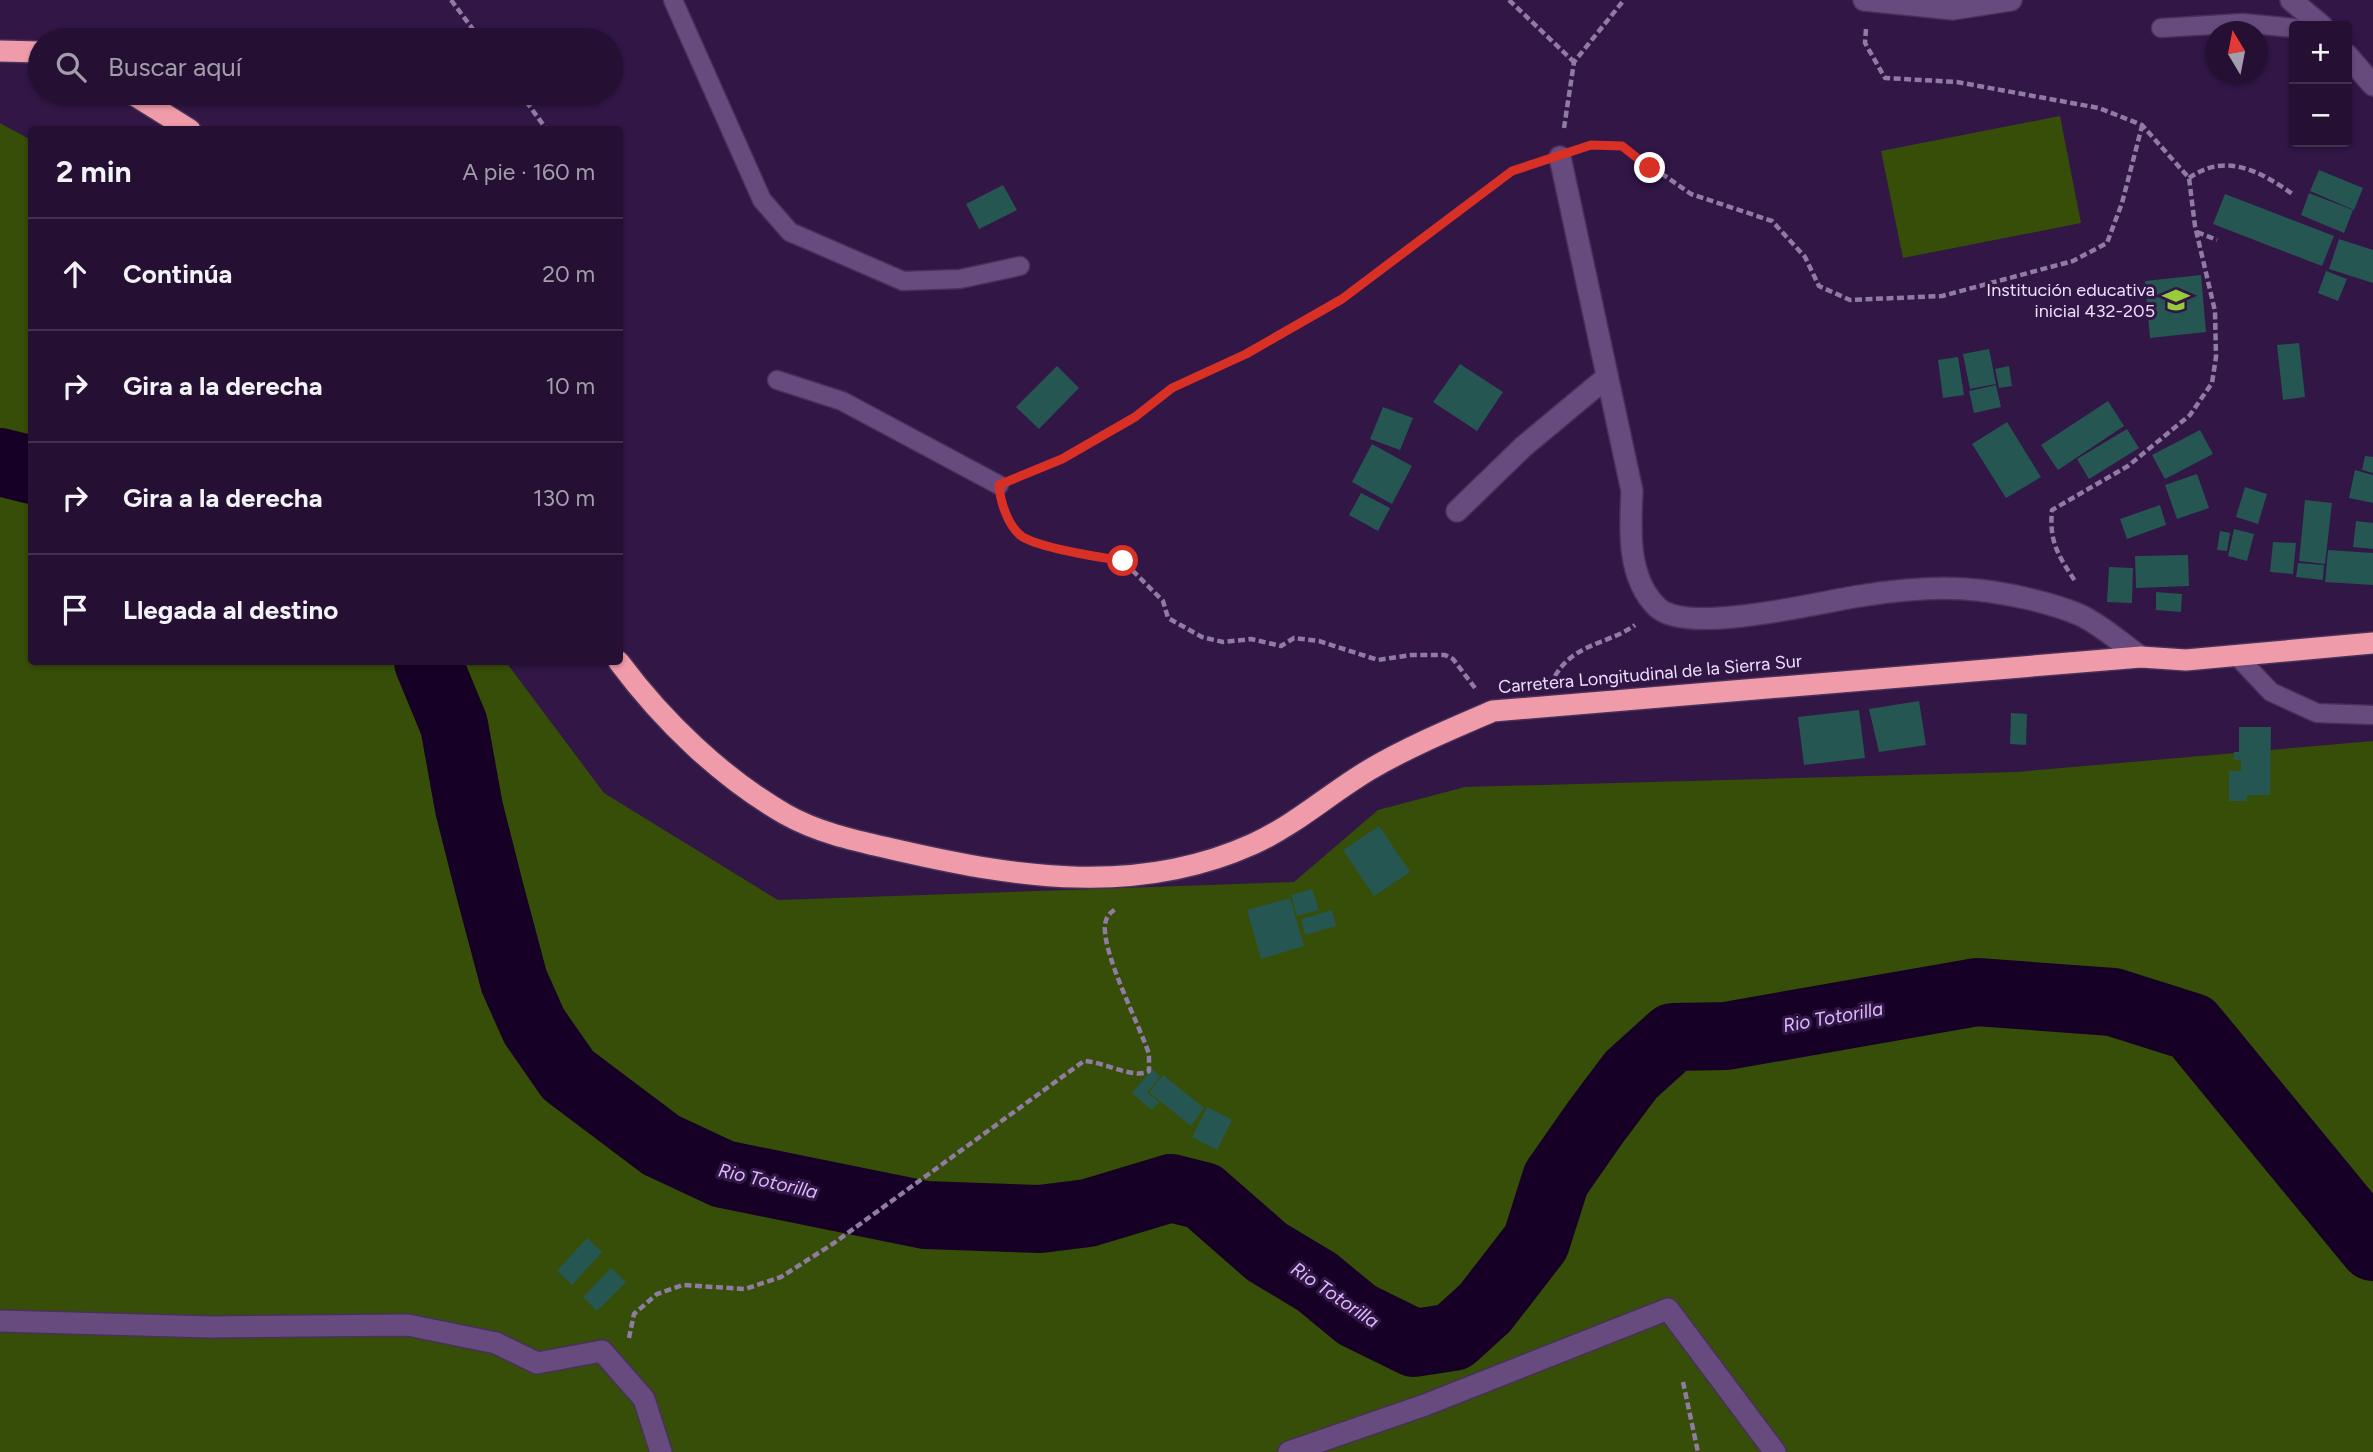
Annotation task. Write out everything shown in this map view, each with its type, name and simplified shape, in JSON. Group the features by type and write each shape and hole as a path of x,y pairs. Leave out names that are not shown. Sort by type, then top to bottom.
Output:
{"highway":[{"path":"0,51 28,52"},
{"path":"150,105 184,126"},
{"name":"Carretera Longitudinal de la Sierra Sur","path":"621,665 643,694 738,785 788,816 845,838 991,871 1141,877 1189,866 1252,844 1306,815 1367,771 1428,738 1493,710 2141,657 2186,660 2373,643"}],"street":[{"path":"1866,0 1953,9 2011,0"},
{"path":"2291,0 2316,21"},
{"path":"2352,61 2373,85"},
{"path":"1560,157 1632,491 1630,543 1643,587 1658,608 1686,620 1764,613 1862,596 1976,590 2015,597 2080,615 2141,657"},
{"path":"1457,511 1522,447 1607,377"},
{"path":"1289,1452 1425,1405 1668,1309 1775,1452"},
{"path":"0,1321 211,1327 275,1324 343,1328 408,1325 496,1343 537,1363 602,1351 644,1399 661,1452"}],"lane":[{"path":"673,0 762,200 790,232 903,281 960,279 1020,266"},
{"path":"2161,28 2243,23 2289,28"},
{"path":"777,380 842,401 999,485"},
{"path":"2236,655 2271,692 2317,713 2373,715"}],"path":[{"path":"451,0 472,28"},
{"path":"1509,0 1574,62"},
{"path":"1560,157 1574,62 1625,0"},
{"path":"1866,0 1865,43 1885,78 1957,82 2099,108 2142,125 2189,178 2197,232 2215,311 2216,357 2212,383 2190,415 2128,466 2052,510 2050,534 2063,563 2078,585"},
{"path":"529,105 544,126"},
{"path":"1493,710 1453,659 1445,655 1378,660 1320,641 1294,638 1281,646 1251,639 1223,642 1202,637 1168,618 1163,601 1123,561 1068,552 1020,535 1001,504 999,485 1062,459 1135,417 1172,388 1246,354 1342,299 1512,171 1591,145 1622,146 1691,194 1772,221 1805,257 1819,286 1850,300 1942,296 2073,261 2106,243 2122,203 2142,125"},
{"path":"2189,178 2206,166 2230,165 2252,170 2294,195"},
{"path":"2197,232 2217,240"},
{"path":"1537,708 1561,666 1601,639 1630,629 1658,608"},
{"path":"602,1351 629,1338 635,1314 657,1294 683,1285 745,1289 781,1277 834,1243 1051,1088 1066,1072 1084,1061 1101,1062 1133,1076 1141,1076 1149,1071 1149,1054 1113,960 1105,927 1108,915 1124,902 1141,877"}],"green space":[{"path":"2060,116 2081,223 1903,258 1881,151"},
{"path":"0,123 28,138 28,665 508,665 604,793 778,900 1294,882 1378,810 1465,787 2016,772 2373,741 2373,1452 0,1452"}],"building":[{"path":"2319,170 2363,188 2354,210 2310,191"},
{"path":"1003,185 1017,210 979,229 966,204"},
{"path":"2309,193 2353,210 2344,233 2301,215"},
{"path":"2225,194 2334,236 2322,266 2213,224"},
{"path":"2339,239 2373,250 2373,283 2329,269"},
{"path":"2326,271 2347,279 2338,301 2318,293"},
{"path":"2201,275 2206,332 2150,338 2145,281"},
{"path":"2299,343 2305,397 2283,400 2277,345"},
{"path":"1989,349 1996,384 1970,389 1963,354"},
{"path":"1958,357 1964,395 1943,398 1938,360"},
{"path":"1460,364 1503,392 1477,431 1433,402"},
{"path":"1057,366 1079,388 1039,429 1016,407"},
{"path":"2009,366 2012,386 1999,388 1995,369"},
{"path":"1996,385 2001,407 1974,413 1969,391"},
{"path":"2108,401 2124,426 2058,470 2041,445"},
{"path":"1383,407 1413,418 1400,450 1370,439"},
{"path":"2007,422 2041,477 2006,498 1972,444"},
{"path":"2127,429 2139,448 2089,479 2077,459"},
{"path":"2200,430 2213,454 2165,479 2152,455"},
{"path":"1372,444 1412,466 1392,504 1352,482"},
{"path":"2365,456 2373,457 2373,473 2362,470"},
{"path":"2355,470 2373,475 2373,503 2349,498"},
{"path":"2197,474 2209,508 2177,519 2165,485"},
{"path":"2245,487 2267,494 2258,524 2236,517"},
{"path":"1361,493 1390,508 1378,531 1349,515"},
{"path":"2305,500 2332,503 2325,564 2299,561"},
{"path":"2160,505 2166,525 2127,539 2120,519"},
{"path":"2356,521 2373,523 2373,549 2353,547"},
{"path":"2234,529 2254,534 2247,561 2228,556"},
{"path":"2220,531 2230,533 2227,551 2217,550"},
{"path":"2273,542 2296,543 2293,574 2270,572"},
{"path":"2328,550 2373,553 2373,585 2325,582"},
{"path":"2188,555 2189,586 2136,588 2135,556"},
{"path":"2298,563 2324,565 2323,580 2296,577"},
{"path":"2109,567 2133,568 2132,603 2107,602"},
{"path":"2156,592 2182,594 2181,612 2156,610"},
{"path":"1919,701 1926,745 1879,752 1869,709"},
{"path":"1859,710 1865,758 1804,765 1798,717"},
{"path":"2011,713 2027,714 2026,745 2010,744"},
{"path":"2239,727 2271,727 2270,795 2247,795 2247,801 2229,801 2229,771 2241,771 2241,760 2234,760 2234,752 2239,752"},
{"path":"1379,826 1410,872 1374,896 1343,850"},
{"path":"1312,889 1319,910 1297,916 1291,895"},
{"path":"1290,898 1304,946 1261,959 1247,910"},
{"path":"1332,910 1336,926 1305,935 1301,919"},
{"path":"1152,1069 1160,1077 1147,1092 1159,1102 1152,1110 1132,1093"},
{"path":"1163,1075 1204,1108 1191,1126 1149,1092"},
{"path":"1207,1107 1232,1120 1217,1150 1192,1137"},
{"path":"587,1238 602,1252 572,1285 557,1271"},
{"path":"611,1268 626,1282 597,1311 583,1297"}],"waterway":[{"name":"Rio Totorilla","path":"0,462 28,469"},
{"name":"Rio Totorilla","path":"429,665 454,725 469,808 490,891 514,981 534,1026 568,1075 661,1145 723,1174 925,1215 1040,1219 1088,1213 1171,1188 1203,1196 1267,1252 1317,1282 1357,1315 1414,1343 1453,1337 1485,1308 1536,1242 1556,1179 1631,1075 1673,1037 1726,1036 1977,992 2113,1002 2192,1027 2373,1247"}],"place":[{"name":"Institución educativa inicial 432-205","path":"2176,300"}],"route":[{"path":"1123,561 1068,552 1020,535 1001,504 999,485 1062,459 1135,417 1172,388 1246,354 1342,299 1512,171 1591,145 1622,146 1650,168"}]}
